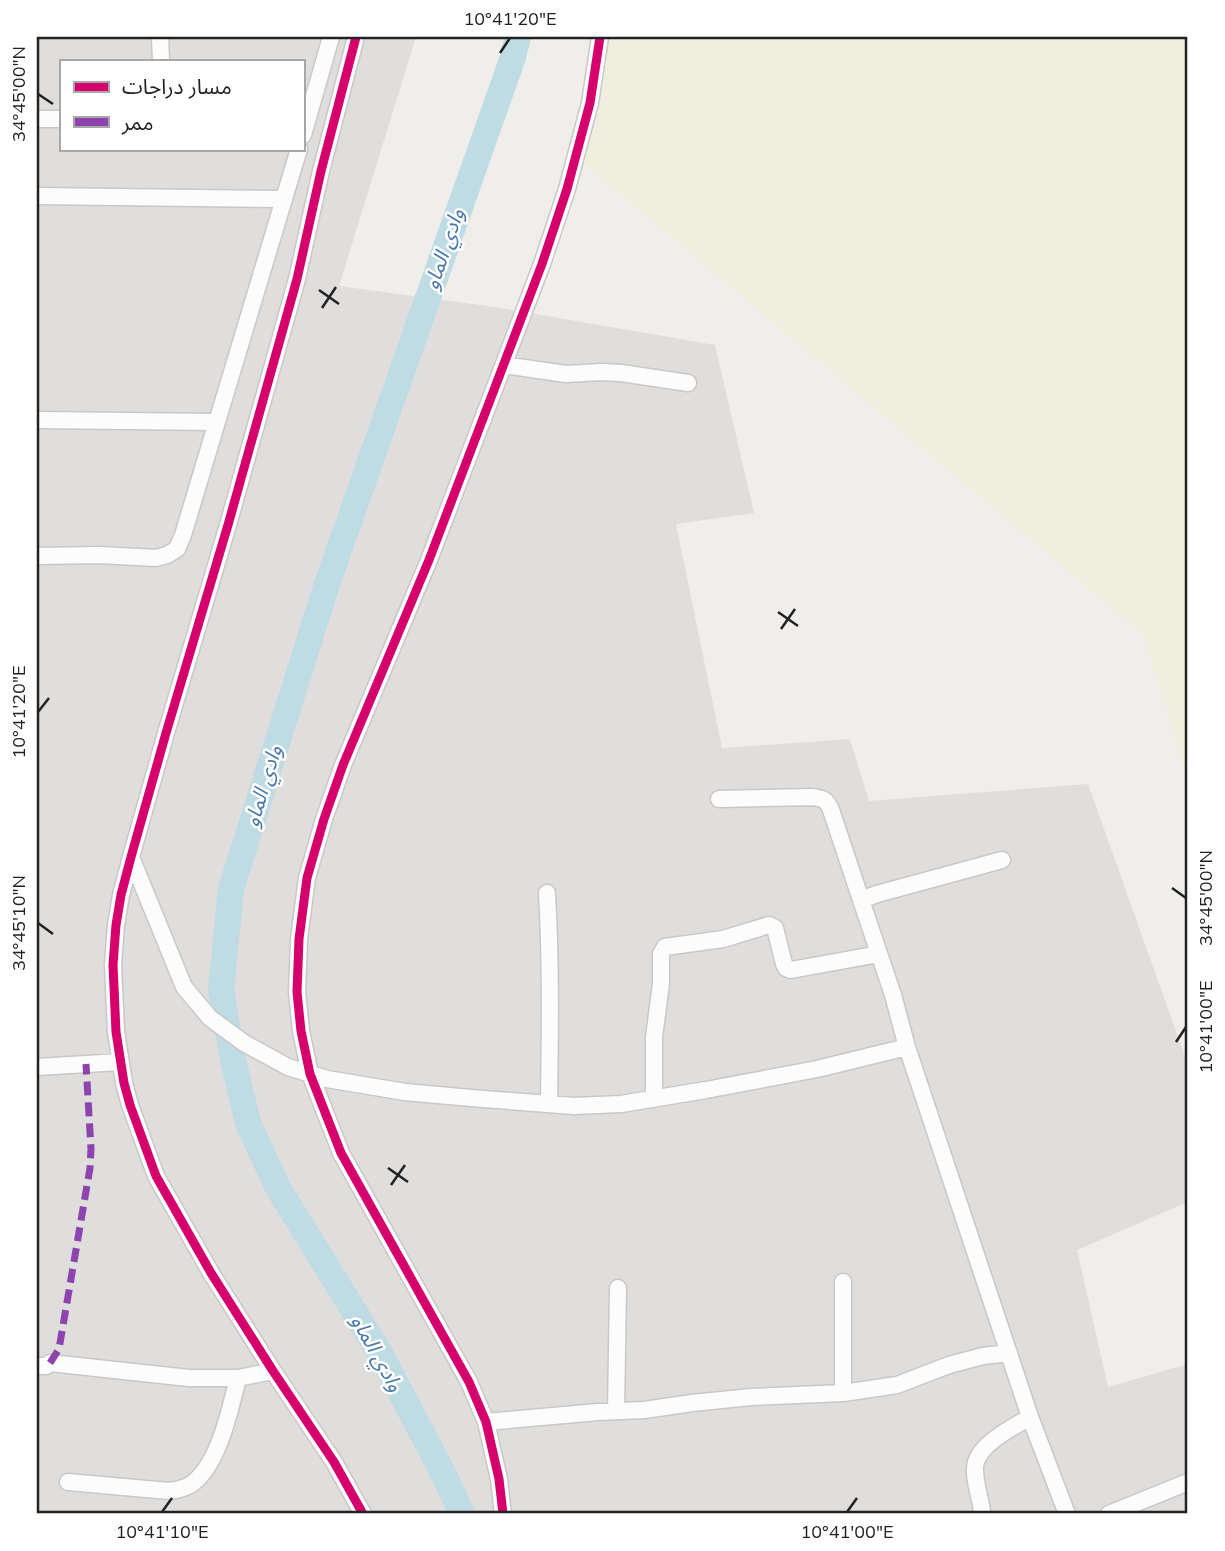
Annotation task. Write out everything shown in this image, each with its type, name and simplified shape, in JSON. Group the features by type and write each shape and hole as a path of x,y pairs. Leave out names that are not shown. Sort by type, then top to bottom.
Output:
{"street":[{"path":"160,37 161,60"},
{"path":"304,125 331,37"},
{"path":"356,37 321,171 297,279 121,895 113,965 116,1032 121,1062 130,1105 156,1176 211,1273 334,1462 363,1514"},
{"path":"503,1514 499,1479 486,1422 469,1382 341,1153 310,1074 301,1031 297,992 299,939 307,878 343,765 429,560 568,189 590,103 600,37"},
{"path":"37,119 60,119"},
{"path":"37,556 156,558 177,549 299,150"},
{"path":"37,197 283,199"},
{"path":"504,365 566,374 621,373 688,383"},
{"path":"37,420 217,422"},
{"path":"719,799 811,797 822,798 828,803 1030,1417 1067,1514"},
{"path":"131,858 184,987 210,1018 244,1043 288,1067 327,1079 405,1092 549,1103 621,1104 817,1069 907,1047"},
{"path":"861,900 1002,860"},
{"path":"547,892 551,1021 549,1103"},
{"path":"654,1099 654,1029 661,984 661,954 666,947 723,939 769,925 775,928 784,964 791,970 879,954"},
{"path":"37,1067 121,1062"},
{"path":"843,1282 843,1392"},
{"path":"616,1411 618,1288"},
{"path":"486,1422 643,1410 751,1397 843,1392 897,1385 949,1364 1009,1353"},
{"path":"37,1366 50,1363 189,1378 238,1378 273,1371"},
{"path":"68,1482 169,1491 192,1484 212,1458 230,1410 238,1378"},
{"path":"981,1514 975,1471 981,1452 992,1441 1030,1417"},
{"path":"1109,1514 1188,1482"}],"shaded area":[{"path":"37,37 416,37 339,286 495,307 715,345 754,513 676,524 722,748 850,739 869,801 1088,784 1188,1065 1188,1202 1077,1250 1108,1387 1188,1364 1188,1514 37,1514"}],"green space":[{"path":"600,37 1188,37 1188,780 1142,634 569,151"}],"waterway":[{"name":"وادي الماو","path":"462,1514 380,1353 278,1188 248,1123 233,1060 221,990 231,889 327,584 518,37"}],"marked path":[{"path":"50,1363 59,1349 90,1168 86,1064"}],"cycle path":[{"path":"356,37 321,171 297,279 121,895 113,965 116,1032 124,1083 156,1176 211,1273 334,1462 363,1514"},
{"path":"503,1514 499,1479 486,1422 469,1382 341,1153 310,1074 301,1031 297,992 299,939 307,878 343,765 429,560 542,264 567,189 590,103 600,37"}]}
